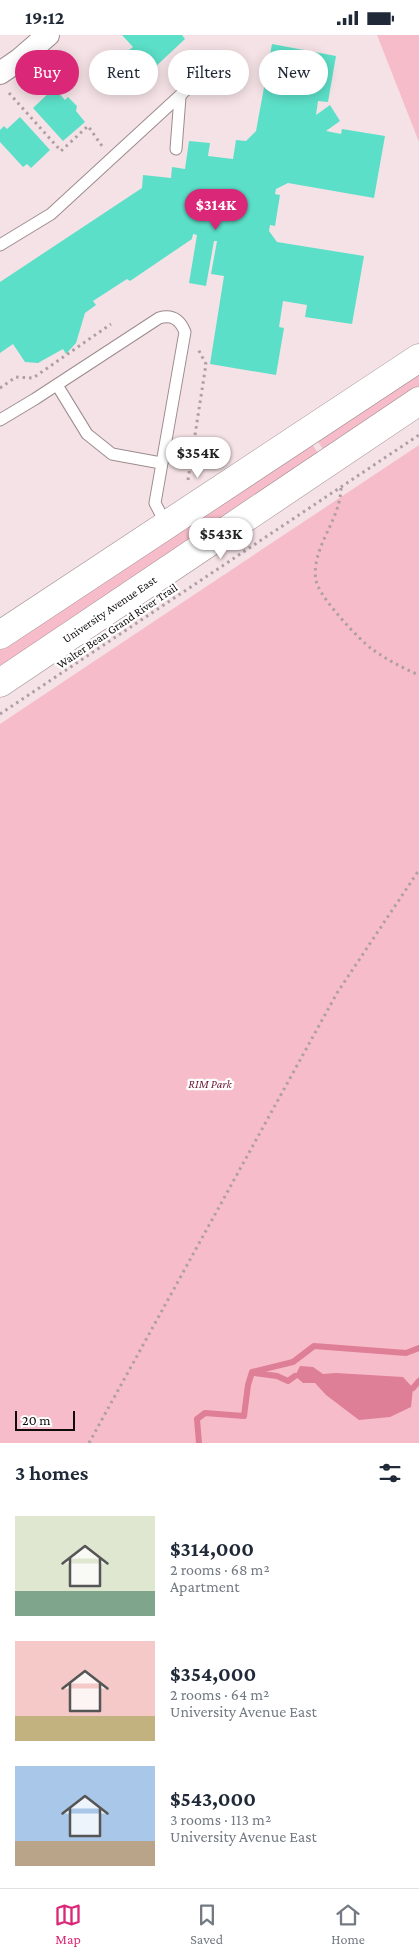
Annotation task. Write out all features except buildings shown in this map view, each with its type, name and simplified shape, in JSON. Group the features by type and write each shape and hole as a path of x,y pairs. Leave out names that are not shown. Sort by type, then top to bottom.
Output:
{"main road":[{"path":"0,635 419,358"},
{"name":"University Avenue East","path":"0,683 419,401"}],"street":[{"path":"5,83 48,35"}],"lane":[{"path":"176,149 180,97"},
{"path":"0,245 51,214 180,97"},
{"path":"0,419 57,385 159,318 166,316 176,318 185,333 155,503 167,525"},
{"path":"57,385 87,434 112,454 161,463"}],"path":[{"path":"5,83 61,151 88,126 103,148"},
{"path":"0,388 16,377 33,378 111,323"},
{"path":"188,480 206,364 198,348"},
{"name":"Walter Bean Grand River Trail","path":"0,714 419,435"},
{"path":"342,487 341,500 317,558 315,571 318,586 349,627 370,648 401,667 419,675"},
{"path":"89,1443 337,993 419,870"}],"green space":[{"path":"377,35 419,35 419,142"},
{"path":"419,371 419,386 323,449 316,439"},
{"path":"310,441 318,453 0,669 0,650"},
{"name":"RIM Park","path":"419,445 419,1443 0,1443 0,724"}],"shaded area":[{"path":"300,1366 313,1367 323,1374 403,1377 413,1388 411,1407 390,1417 359,1420 326,1395 315,1383 303,1383 295,1376"}],"waterway":[{"path":"199,1443 197,1419 205,1413 244,1416 248,1385 252,1372 293,1362 314,1346 406,1353 419,1348"},
{"path":"254,1373 277,1376 288,1381 295,1376"},
{"path":"413,1388 419,1381"}]}
